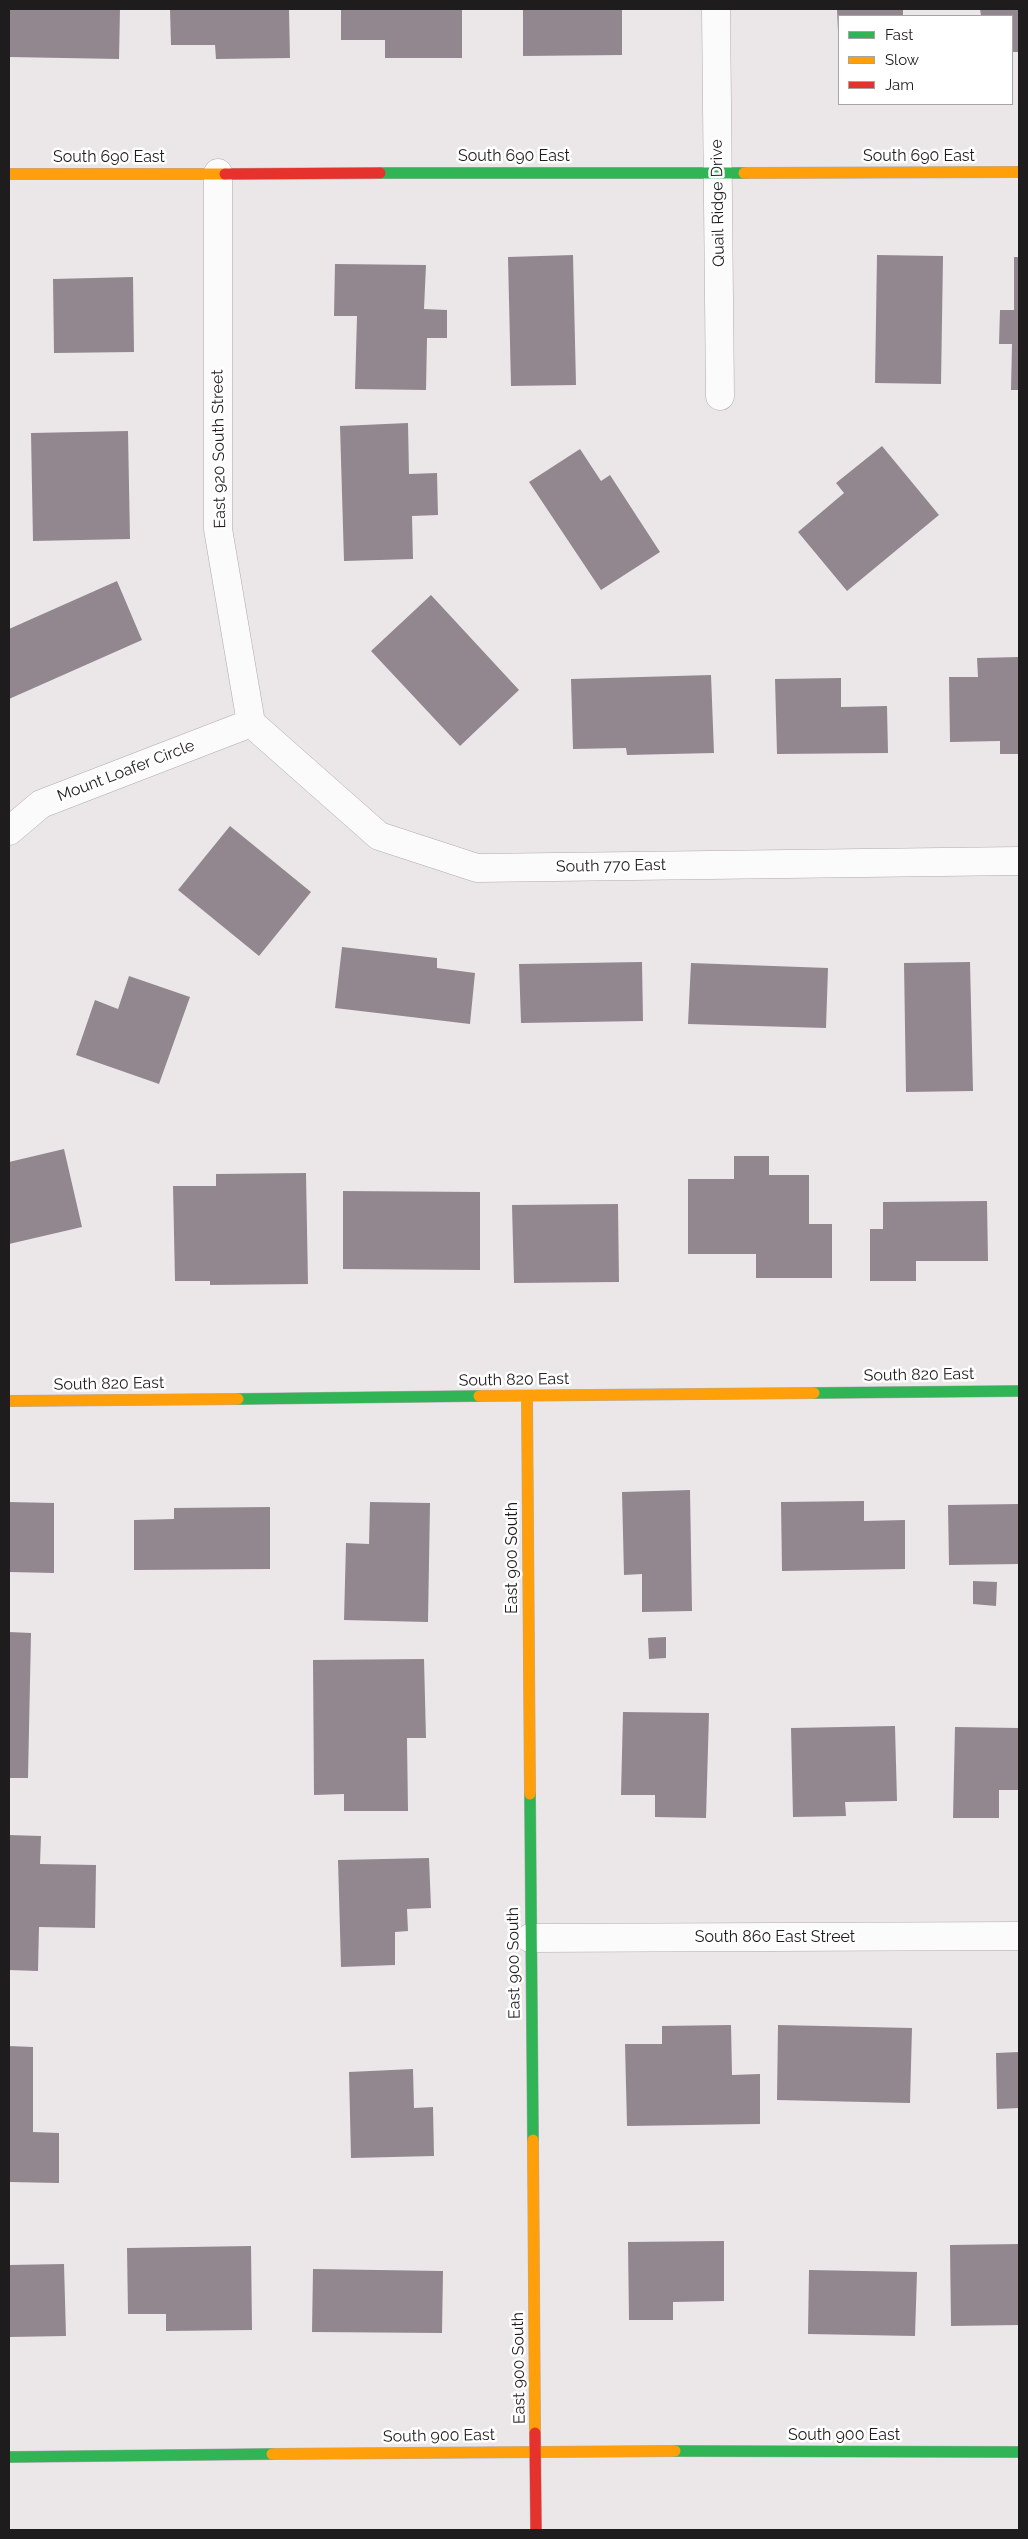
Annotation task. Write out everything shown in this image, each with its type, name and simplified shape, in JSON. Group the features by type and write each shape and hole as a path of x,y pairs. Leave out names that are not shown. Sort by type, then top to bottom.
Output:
{"street":[{"name":"Quail Ridge Drive","path":"716,9 720,396"},
{"name":"South 690 East","path":"9,174 1019,172"},
{"name":"East 920 South Street","path":"218,173 218,529 251,723"},
{"name":"Mount Loafer Circle","path":"9,831 41,804 251,723"},
{"name":"South 770 East","path":"251,723 379,836 477,868 1019,861"},
{"name":"South 820 East","path":"9,1401 1019,1390"},
{"name":"East 900 South","path":"527,1396 536,2530"},
{"name":"South 860 East Street","path":"530,1938 1019,1936"},
{"name":"South 900 East","path":"9,2457 536,2451 1019,2452"}],"building":[{"path":"9,9 120,9 119,59 9,57"},
{"path":"170,9 289,9 290,58 216,59 215,45 171,45"},
{"path":"341,9 462,9 462,58 385,58 385,40 341,40"},
{"path":"523,9 622,9 622,55 523,56"},
{"path":"837,9 903,9 903,15 838,15 838,31"},
{"path":"980,9 1019,9 1019,52 1013,52 1013,15 981,15"},
{"path":"573,255 576,385 511,386 508,257"},
{"path":"877,255 943,256 941,384 875,383"},
{"path":"1014,257 1019,257 1019,390 1011,390 1012,344 999,344 1000,310 1014,310"},
{"path":"335,264 426,265 424,309 447,310 447,338 427,338 426,390 355,389 357,316 334,316"},
{"path":"133,277 134,352 54,353 53,279"},
{"path":"408,423 409,474 437,473 438,515 412,516 413,559 344,561 340,426"},
{"path":"128,431 130,539 33,541 31,433"},
{"path":"882,446 939,515 847,591 798,532 844,493 836,483"},
{"path":"580,449 601,481 610,475 660,552 601,590 529,482"},
{"path":"117,581 142,640 9,699 9,629"},
{"path":"431,595 519,690 460,746 371,651"},
{"path":"1019,657 1019,754 1000,754 1000,741 950,742 949,677 978,677 977,658"},
{"path":"711,675 714,753 627,755 626,748 573,749 571,679"},
{"path":"841,678 841,707 887,706 888,753 777,754 775,679"},
{"path":"230,826 311,892 259,956 178,890"},
{"path":"342,947 437,958 437,968 475,973 470,1024 335,1008"},
{"path":"642,962 643,1021 521,1023 519,964"},
{"path":"970,962 973,1091 906,1092 904,963"},
{"path":"691,963 828,968 826,1028 688,1024"},
{"path":"129,976 190,997 159,1084 76,1055 95,1000 118,1009"},
{"path":"64,1149 82,1227 9,1244 9,1162"},
{"path":"734,1156 769,1156 769,1175 809,1175 809,1224 832,1224 832,1278 756,1278 756,1254 688,1254 688,1179 734,1179"},
{"path":"306,1173 308,1284 210,1285 210,1281 175,1281 173,1186 216,1186 216,1174"},
{"path":"343,1191 480,1192 480,1270 343,1269"},
{"path":"987,1201 988,1261 916,1261 916,1281 870,1281 870,1229 883,1229 883,1202"},
{"path":"618,1204 619,1282 514,1283 512,1205"},
{"path":"690,1490 692,1611 642,1612 642,1574 624,1575 622,1492"},
{"path":"864,1501 864,1521 905,1520 905,1569 782,1571 781,1502"},
{"path":"9,1502 54,1503 54,1573 9,1572"},
{"path":"370,1502 430,1503 428,1622 344,1620 346,1543 369,1544"},
{"path":"1019,1504 1019,1564 949,1565 948,1505"},
{"path":"270,1507 270,1569 134,1570 134,1520 174,1519 174,1508"},
{"path":"973,1581 997,1582 996,1606 973,1604"},
{"path":"9,1632 31,1633 28,1778 9,1778"},
{"path":"666,1637 666,1658 649,1659 648,1638"},
{"path":"424,1659 426,1738 407,1738 408,1811 344,1811 344,1794 314,1795 313,1660"},
{"path":"623,1712 709,1713 706,1818 655,1817 655,1795 621,1795"},
{"path":"895,1726 897,1801 845,1802 846,1816 793,1817 791,1728"},
{"path":"955,1727 1019,1728 1019,1790 999,1790 999,1818 953,1818"},
{"path":"9,1835 41,1836 40,1864 96,1865 95,1928 39,1927 38,1971 9,1970"},
{"path":"429,1858 431,1908 407,1909 408,1931 395,1932 395,1965 341,1967 338,1860"},
{"path":"731,2025 732,2075 760,2074 760,2124 627,2126 625,2044 662,2044 662,2026"},
{"path":"778,2025 912,2028 910,2103 777,2100"},
{"path":"9,2046 33,2047 33,2132 59,2133 59,2183 9,2182"},
{"path":"1019,2052 1019,2108 997,2109 996,2053"},
{"path":"413,2069 414,2108 433,2107 434,2156 351,2158 349,2072"},
{"path":"724,2241 724,2301 673,2302 673,2320 629,2320 628,2242"},
{"path":"1019,2244 1019,2325 951,2326 950,2245"},
{"path":"251,2246 252,2330 166,2331 166,2314 128,2314 127,2248"},
{"path":"64,2264 66,2336 9,2337 9,2265"},
{"path":"313,2269 443,2271 442,2333 312,2332"},
{"path":"809,2270 917,2272 915,2336 808,2334"}],"traffic: fast":[{"path":"380,173 744,173"},
{"path":"814,1393 1019,1391"},
{"path":"238,1399 479,1396"},
{"path":"530,1794 533,2140"},
{"path":"675,2451 1019,2452"},
{"path":"9,2457 272,2454"}],"traffic: slow":[{"path":"744,173 1019,172"},
{"path":"9,174 225,174"},
{"path":"479,1396 814,1393"},
{"path":"527,1396 530,1794"},
{"path":"9,1401 238,1399"},
{"path":"533,2140 535,2433"},
{"path":"272,2454 675,2451"}],"traffic: jam":[{"path":"225,174 380,173"},
{"path":"535,2433 536,2530"}]}
